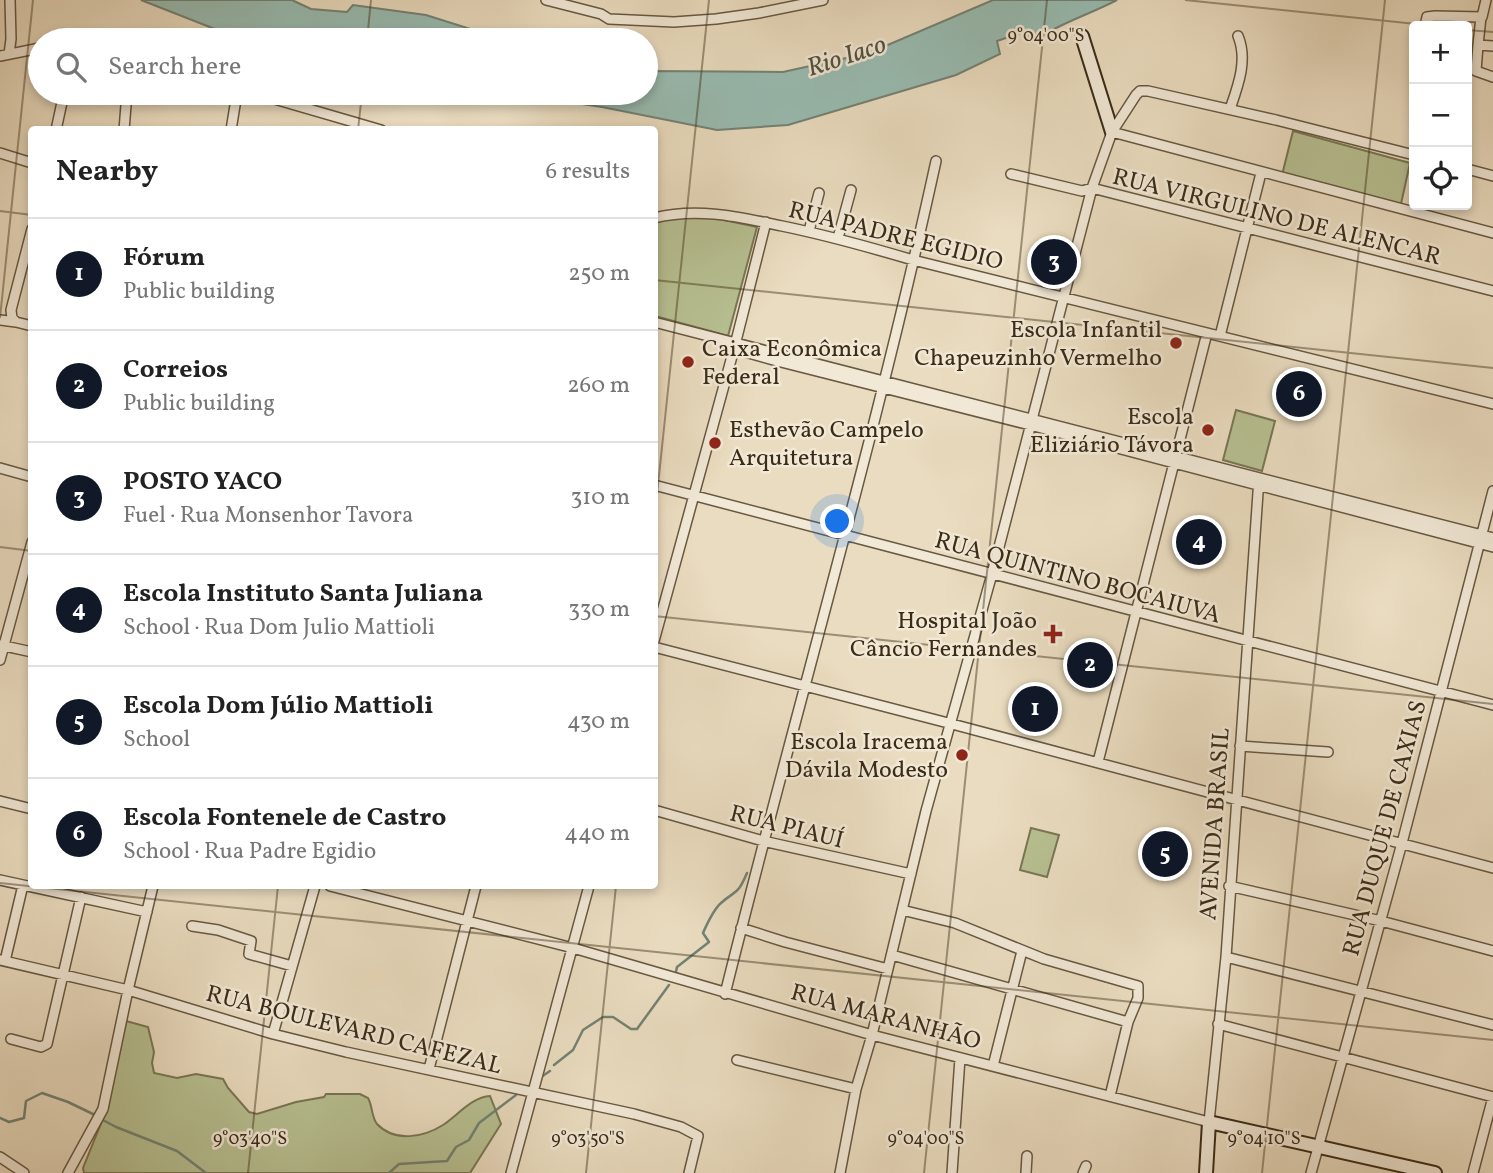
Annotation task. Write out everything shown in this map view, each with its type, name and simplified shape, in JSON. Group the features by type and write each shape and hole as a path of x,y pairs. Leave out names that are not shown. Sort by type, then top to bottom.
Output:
{"street":[{"path":"5,55 11,39 10,0"},
{"path":"546,0 609,19 674,22 736,17 822,0"},
{"path":"1486,0 1483,16 1480,18 1476,71 1493,77"},
{"path":"1426,21 1427,17 1435,16 1480,18"},
{"path":"1083,36 1112,132"},
{"path":"1230,109 1243,60 1238,36"},
{"path":"1478,45 1493,46"},
{"path":"5,55 28,50"},
{"path":"840,1173 856,1089 892,956 926,811 992,574 1092,188 1112,132 1136,95 1140,91 1148,91 1409,151"},
{"path":"57,126 61,105"},
{"path":"124,126 126,105"},
{"path":"231,126 235,105"},
{"path":"293,105 361,126"},
{"path":"1112,132 1493,233"},
{"path":"0,153 28,162"},
{"path":"725,994 884,384 936,162"},
{"path":"1472,170 1493,176"},
{"path":"1220,336 1261,173"},
{"name":"RUA VIRGULINO DE ALENCAR","path":"1011,174 1082,191 1092,188 1493,291"},
{"path":"838,238 850,190"},
{"path":"810,232 819,192"},
{"name":"RUA PADRE EGIDIO","path":"658,217 683,212 708,213 766,222 838,238 913,260 1493,404"},
{"path":"658,627 766,222"},
{"path":"14,320 11,310 28,244"},
{"path":"0,320 14,320 28,325"},
{"path":"658,323 1481,539 1493,547"},
{"path":"1098,762 1208,332"},
{"path":"0,468 28,476"},
{"name":"AVENIDA BRASIL","path":"1206,1173 1226,957 1258,481"},
{"name":"RUA QUINTINO BOCAIUVA","path":"658,486 1493,705"},
{"name":"RUA DUQUE DE CAXIAS","path":"1311,1173 1402,843 1493,491"},
{"path":"1481,539 1493,538"},
{"path":"0,660 28,555"},
{"path":"2,645 28,651"},
{"path":"658,648 952,723 1493,868"},
{"path":"1240,746 1328,752"},
{"path":"0,801 28,808"},
{"name":"RUA PIAUÍ","path":"658,811 763,841 911,874"},
{"path":"0,880 28,886"},
{"path":"3,960 23,885"},
{"path":"1229,886 1381,921 1493,951"},
{"path":"42,889 147,912"},
{"path":"68,1173 103,1109 152,889"},
{"path":"273,1034 314,889"},
{"name":"RUA MARANHÃO","path":"342,889 573,948 725,994 960,1058 1209,1122 1318,1146 1388,1168 1435,1173"},
{"path":"429,1069 475,889"},
{"path":"511,1173 588,889"},
{"path":"11,1039 45,1047 81,897"},
{"path":"902,910 955,923 1056,963 1138,986 1139,993 1128,1022 1110,1096"},
{"path":"192,926 218,930 251,941 249,954 292,965"},
{"path":"741,928 888,969"},
{"path":"993,1066 1022,951"},
{"path":"892,956 1128,1022"},
{"path":"1226,957 1493,1025"},
{"name":"RUA BOULEVARD CAFEZAL","path":"3,960 128,990 273,1034 634,1114 681,1127 698,1136 689,1173"},
{"path":"1218,1024 1493,1097 1473,1173"},
{"path":"952,1173 960,1058"},
{"path":"737,1060 856,1089"},
{"path":"0,1157 24,1173"},
{"path":"1026,1173 1027,1157"}],"green space":[{"path":"1293,131 1409,163 1401,204 1282,175"},
{"path":"680,214 705,216 757,227 728,336 658,317 658,220"},
{"path":"1236,410 1275,421 1262,471 1223,460"},
{"path":"1031,828 1059,835 1047,877 1020,870"},
{"path":"126,1021 148,1027 154,1052 154,1073 177,1078 196,1074 223,1079 249,1112 257,1114 324,1097 326,1094 360,1094 368,1098 377,1124 384,1130 410,1136 435,1129 471,1103 490,1096 501,1124 470,1173 84,1173 83,1168 104,1116"}],"water":[{"path":"141,0 292,0 311,9 347,12 353,5 426,15 467,28 212,28"},
{"path":"993,0 1117,0 1031,42 1024,32 997,41 1000,54 956,75 788,125 717,130 589,105 658,105 658,71 783,72 869,53"}],"waterway":[{"path":"675,976 677,967 709,942 703,933 710,917 718,906 739,889 747,873"},
{"path":"554,1065 573,1050 583,1030 603,1017 613,1017 631,1029 637,1029 669,985"},
{"path":"541,1077 550,1071"},
{"path":"0,1118 9,1122 24,1118 26,1101 42,1093 95,1115"},
{"path":"389,1173 399,1164 447,1161 456,1147 469,1140 479,1123 516,1095"},
{"path":"101,1119 177,1151 206,1173"}],"place":[{"name":"POSTO YACO","path":"1054,262"},
{"name":"Escola Infantil Chapeuzinho Vermelho","path":"1176,343"},
{"name":"Caixa Econômica Federal","path":"688,362"},
{"name":"Escola Fontenele de Castro","path":"1299,394"},
{"name":"Escola Eliziário Távora","path":"1208,430"},
{"name":"Esthevão Campelo Arquitetura","path":"715,443"},
{"name":"Escola Instituto Santa Juliana","path":"1199,542"},
{"name":"Hospital João Câncio Fernandes","path":"1053,634"},
{"name":"Correios","path":"1090,665"},
{"name":"Fórum","path":"1035,709"},
{"name":"Escola Iracema Dávila Modesto","path":"962,755"},
{"name":"Escola Dom Júlio Mattioli","path":"1165,854"}],"water label":[{"name":"Rio Iaco","path":"846,55"}]}
